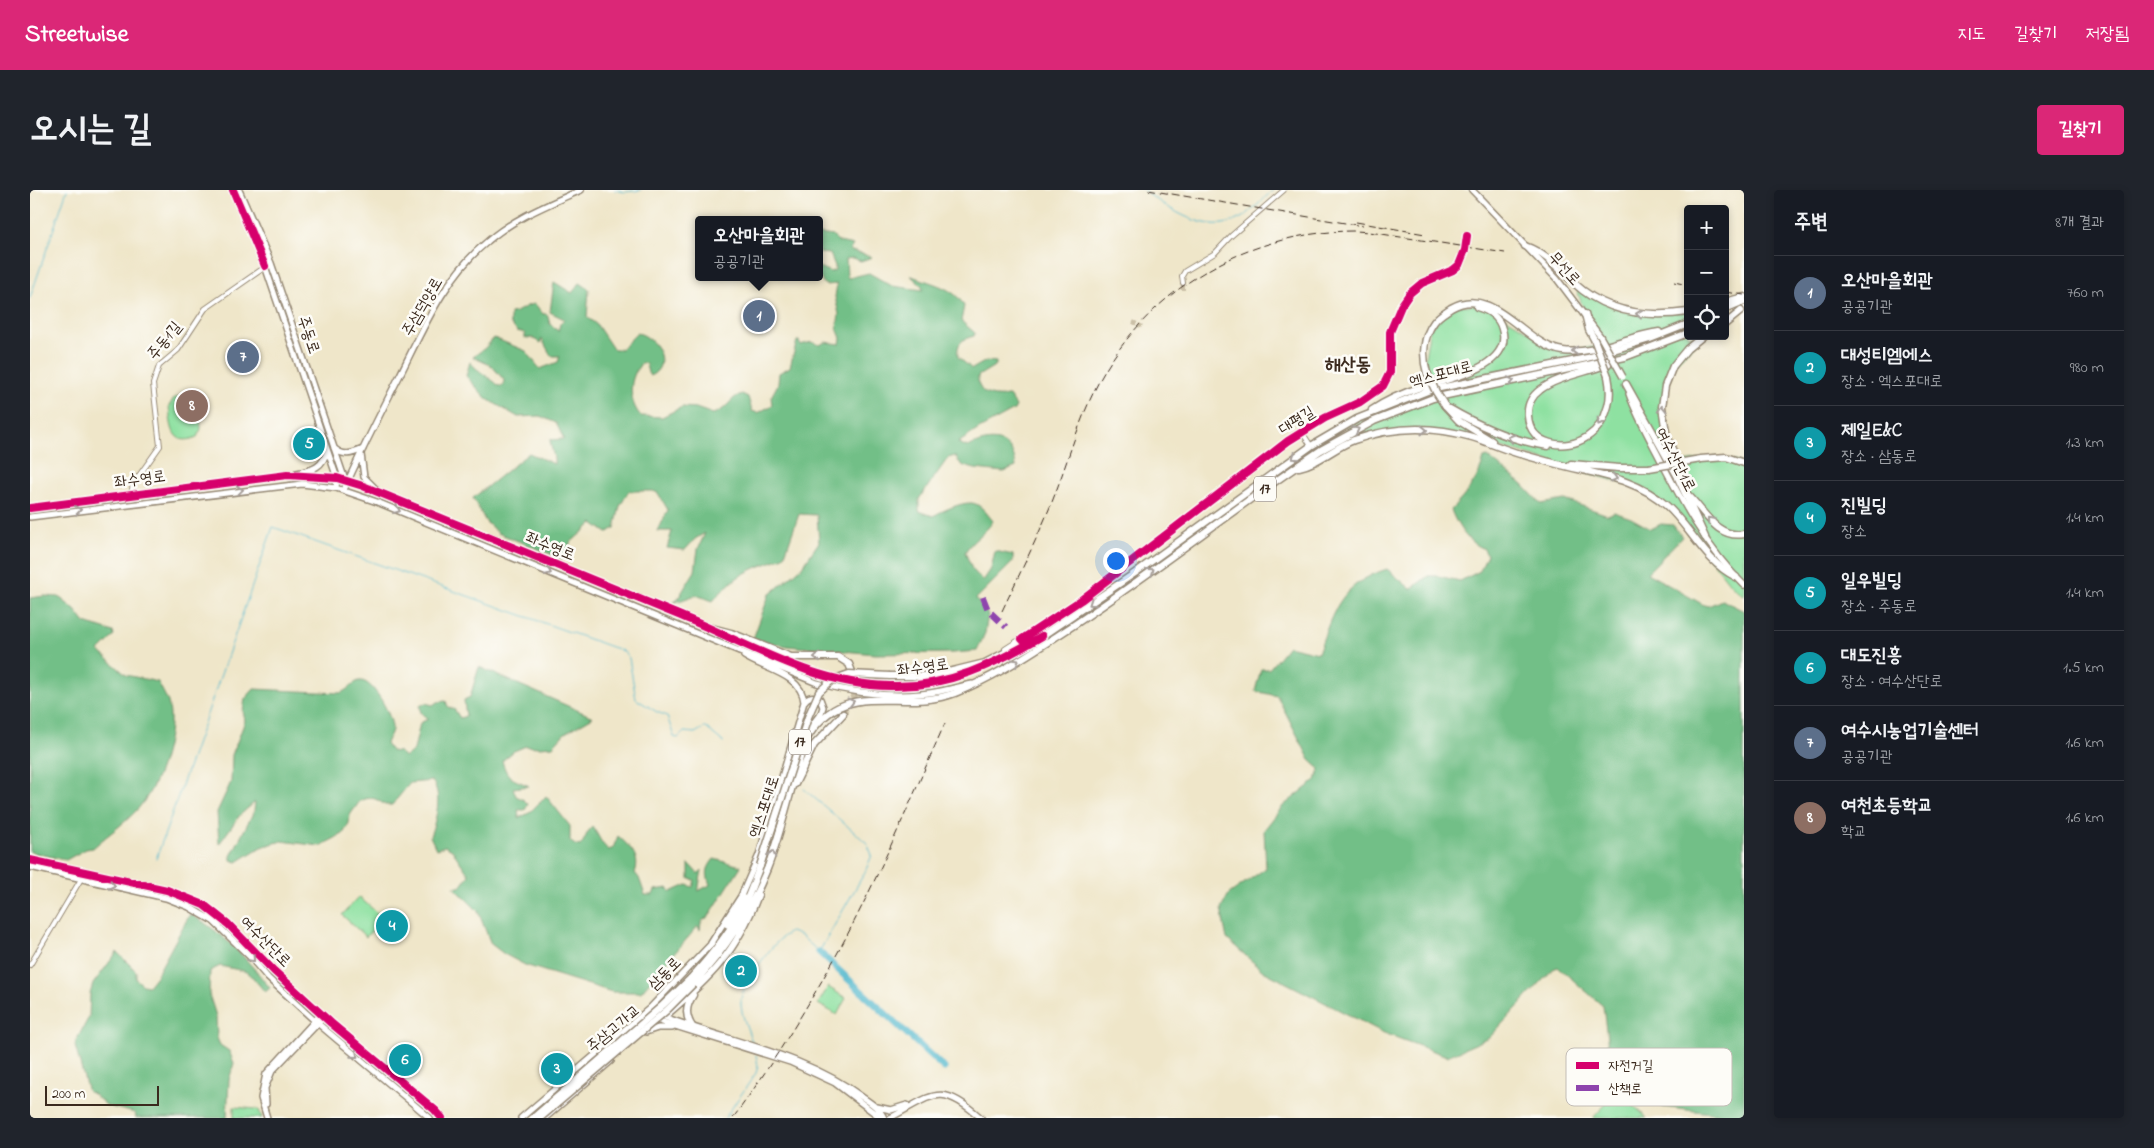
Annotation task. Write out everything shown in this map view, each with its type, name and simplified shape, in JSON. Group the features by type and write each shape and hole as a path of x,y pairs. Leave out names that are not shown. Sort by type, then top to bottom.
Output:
{"highway":[{"path":"1525,246 1543,255 1585,293 1608,306 1641,314 1684,312"},
{"path":"1729,301 1744,297"},
{"path":"1729,307 1744,301"},
{"path":"1520,454 1467,426 1456,418 1436,392 1427,373 1424,349 1428,333 1437,319 1451,308 1468,303 1487,306 1497,310 1545,345 1565,351 1588,350 1655,332 1674,330"},
{"path":"1358,419 1386,400 1475,370 1488,363 1497,355 1502,346 1503,334 1495,317 1479,307 1451,308"},
{"path":"1729,316 1743,311"},
{"path":"1729,321 1743,311"},
{"path":"1445,406 1472,422 1510,438 1554,446 1568,446 1594,432 1605,414 1610,397 1608,376 1597,338 1589,330 1585,314"},
{"name":"엑스포대로","path":"693,984 745,903 760,866 808,717 819,692 832,680 849,674 932,676 985,663 1032,635 1042,636 1311,446 1358,419 1430,390 1587,358 1684,326"},
{"name":"엑스포대로","path":"693,984 710,966 740,923 766,870 805,742 824,718 843,704 862,700 929,699 954,693 996,674 1082,620 1296,467 1347,434 1416,403 1485,386 1624,357 1684,334"},
{"path":"1678,478 1677,463 1664,424 1663,393 1673,366 1687,348 1698,340"},
{"path":"1576,443 1555,444 1538,438 1530,426 1528,417 1531,399 1546,385 1593,370 1624,357"},
{"path":"1624,380 1678,478 1705,536"},
{"path":"1296,467 1311,463 1353,440 1399,430 1452,432 1520,454 1619,478 1645,490 1672,511 1717,565 1736,576"},
{"path":"1550,462 1619,468 1649,468 1701,459 1726,458 1744,463"},
{"path":"1684,491 1717,527 1729,534 1744,534"},
{"path":"708,627 731,633 787,656 841,658 851,667 854,677"},
{"path":"790,796 810,750 843,714"},
{"path":"661,1019 693,984"},
{"path":"692,1030 687,1019 686,1008 693,984"},
{"name":"주삼고가교","path":"533,1118 663,1005 693,984"},
{"name":"주삼고가교","path":"540,1118 667,1010 693,984"}],"street":[{"name":"주동로","path":"233,190 265,266 328,449 337,478 336,488"},
{"name":"주동로","path":"239,190 271,264 330,440 347,480 344,490"},
{"name":"주삼덕양로","path":"347,480 432,310 462,268 482,246 501,231 581,190"},
{"path":"1183,283 1182,276 1185,271 1215,253 1231,236 1284,190"},
{"name":"무선로","path":"1472,190 1557,279 1585,314"},
{"path":"1325,418 1360,402 1383,386 1390,372 1390,332 1401,306 1410,293 1422,282 1456,268 1461,262 1465,250"},
{"name":"주동1길","path":"131,494 133,484 160,446 153,384 159,366 178,351 204,310 265,266 271,264"},
{"name":"여수산단1로","path":"1597,338 1624,380 1637,414 1692,519 1744,585"},
{"name":"대평길","path":"1285,450 1282,445 1325,418 1328,424"},
{"path":"1302,432 1311,446"},
{"path":"330,440 336,449 343,454 362,451 364,477 379,493"},
{"path":"1005,649 1032,635 1081,600 1282,445"},
{"path":"286,475 316,468 324,461 328,449"},
{"name":"좌수영로","path":"30,508 286,475 347,480 708,627 792,666 826,678 849,683 890,686 931,684 978,671 1007,657 1042,636"},
{"name":"좌수영로","path":"30,517 279,485 312,484 336,488 735,649 802,678 849,691 906,695 942,691 972,684"},
{"path":"711,944 740,896 759,855 804,702 802,692 792,680 750,660 735,649"},
{"path":"804,702 809,697 814,696 820,699 823,707 821,713 806,730 805,742"},
{"name":"여수산단로","path":"30,860 167,890 204,905 228,924 322,1016 435,1110 442,1118"},
{"name":"여수산단로","path":"30,867 166,898 199,912 223,929 268,978 316,1022 430,1118"},
{"path":"30,965 81,879"},
{"path":"711,944 733,916 751,888"},
{"name":"삼동로","path":"521,1118 647,1010 711,944"},
{"path":"647,1010 661,1019"},
{"path":"641,1015 661,1019 790,1062 839,1086 883,1118"},
{"path":"267,1118 261,1098 266,1074 322,1016"},
{"path":"546,1118 661,1019"},
{"path":"271,1118 264,1097 265,1088 272,1071 316,1022"},
{"path":"646,1032 662,1027 692,1030 765,1049 803,1063 841,1082 872,1105 883,1118"},
{"path":"872,1105 891,1110 936,1095 953,1097 964,1103 981,1118"},
{"path":"890,1118 917,1102"},
{"path":"899,1118 905,1110"}],"green space":[{"path":"823,235 833,236 839,242 853,245 850,250 872,257 861,261 852,258 846,259 848,278 869,273 892,286 923,290 922,286 912,276 941,286 954,294 964,306 961,321 975,333 974,336 961,342 958,348 958,357 972,369 986,361 996,362 996,365 978,376 980,388 987,394 1009,396 1016,406 1014,410 958,443 968,447 984,441 999,441 1010,449 1016,467 1004,472 975,469 964,466 955,456 948,458 919,499 919,511 933,516 946,509 968,503 975,504 987,513 993,521 965,552 972,569 983,581 991,569 995,551 1013,555 1013,562 976,599 988,615 985,633 977,651 876,654 787,646 753,639 769,595 802,567 819,542 817,515 799,514 784,557 745,573 722,591 713,601 696,595 673,603 677,600 695,571 698,549 705,533 695,539 685,550 667,548 672,531 658,531 668,510 658,493 653,491 629,491 620,506 615,528 607,533 593,523 570,543 563,559 498,533 486,522 473,498 529,453 554,464 550,440 564,439 556,423 540,416 518,417 487,399 466,376 470,362 499,386 503,386 504,380 492,366 473,357 494,338 526,351 540,369 558,362 560,356 551,356 542,339 540,343 533,338 525,338 525,333 517,331 510,324 510,313 535,304 543,314 547,314 550,324 558,331 564,319 550,312 554,282 572,293 580,283 589,289 587,317 597,325 613,349 621,349 637,333 650,339 659,352 661,358 657,371 650,376 646,364 642,363 637,369 632,382 632,397 641,416 662,417 682,407 696,408 713,414 742,394 748,397 752,411 758,413 772,405 771,397 778,384 779,373 790,367 797,341 799,341 800,345 812,342 820,345 825,342 840,344 841,338 837,328 839,314 835,297 837,284 825,285 822,281 823,269 830,272 835,270 830,254 823,253"},
{"path":"1576,287 1626,312 1684,312 1684,340 1699,340 1673,366 1662,407 1677,463 1715,457 1744,463 1744,596 1731,585 1679,518 1645,490 1485,442 1420,429 1353,440 1346,426 1387,400 1431,384 1424,363 1430,328 1455,306 1483,304 1562,351 1606,345 1585,314"},
{"path":"186,395 191,396 197,403 201,429 197,437 188,440 177,437 174,433 169,406 174,398"},
{"path":"1488,457 1522,484 1541,504 1565,500 1608,515 1614,512 1631,518 1651,529 1661,524 1673,525 1682,537 1647,573 1704,605 1708,606 1722,600 1744,611 1744,1118 1724,1118 1719,1114 1662,1106 1732,1106 1732,1048 1608,1048 1603,1006 1558,967 1553,969 1489,1038 1447,1056 1384,1033 1263,971 1227,939 1221,909 1229,894 1266,868 1264,830 1283,806 1316,780 1320,769 1310,760 1277,696 1255,691 1261,669 1269,669 1288,646 1318,653 1340,601 1348,591 1371,575 1387,569 1411,589 1428,576 1438,576 1460,581 1480,571 1487,555 1484,549 1463,533 1451,510 1471,486 1479,473 1484,458"},
{"path":"59,597 75,610 85,623 113,632 114,636 99,651 126,675 158,682 168,702 170,713 170,726 165,754 156,780 144,801 126,820 93,848 86,849 66,860 30,852 30,598"},
{"path":"479,667 593,717 565,733 553,746 526,746 514,751 502,761 509,775 529,786 513,788 516,796 528,804 525,810 518,810 519,818 529,813 546,796 570,826 570,841 575,845 580,846 592,827 609,850 613,848 618,836 633,852 637,862 635,873 639,878 645,895 653,895 655,890 668,888 671,892 687,885 693,887 695,880 689,879 689,864 698,874 702,870 698,891 710,885 707,871 714,859 741,866 709,916 701,922 700,930 698,926 641,992 612,992 525,965 504,954 491,944 478,911 454,887 460,887 469,875 452,850 445,846 436,849 430,836 438,800 432,781 410,783 392,805 385,805 373,798 360,801 350,815 349,823 343,834 320,846 282,841 261,847 237,862 231,860 231,856 254,811 255,802 240,815 219,844 217,812 231,782 232,755 245,721 243,711 245,699 254,689 340,693 356,682 365,682 382,700 390,717 392,730 386,744 391,751 399,752 405,757 414,750 420,723 428,719 421,713 420,706 425,703 433,705 437,702 446,701 448,707 454,709 460,718 466,716 464,700 470,697"},
{"path":"359,897 383,918 366,937 342,915"},
{"path":"190,914 213,929 234,947 270,988 265,992 250,974 244,971 220,966 210,971 209,994 216,1016 217,1038 220,1045 229,1051 234,1063 229,1080 227,1118 136,1118 135,1113 107,1106 92,1093 88,1092 75,1046 76,1041 89,1017 90,994 93,984 117,952 136,971 136,979 143,985 148,986 156,976"},
{"path":"828,987 846,998 837,1015 818,1004"},
{"path":"1604,1106 1634,1106 1647,1118 1593,1118"},
{"path":"234,1107 259,1110 262,1118 234,1118"}],"waterway":[{"path":"30,298 67,190"},
{"path":"615,190 625,192 641,190"},
{"path":"1143,190 1189,218 1215,224 1228,223 1241,218 1273,190"},
{"path":"156,859 273,527 623,651 629,658 636,699 667,716 674,737 678,738 684,732 695,733 705,727 723,742"},
{"path":"752,1042 741,1005 747,983 769,951 785,935 791,932 801,936 819,952 865,872 872,855 867,843 804,789"},
{"path":"819,952 944,1068"},
{"path":"725,1118 756,1073 758,1066 756,1055"}],"tunnel":[{"path":"1465,250 1467,236"},
{"path":"1183,283 1183,290"},
{"path":"1133,322 1143,327"},
{"path":"843,714 854,695 854,677"}],"railway":[{"path":"1148,190 1363,226"},
{"path":"1356,222 1425,234"},
{"path":"1002,611 1046,516 1077,432 1099,382 1129,336 1154,310 1182,287 1213,267 1245,252 1280,241 1316,234 1352,231 1366,232 1505,253"},
{"path":"1674,282 1684,284"},
{"path":"1729,293 1744,295"},
{"path":"733,1118 792,1031 841,946 888,852 945,723"}],"marked path":[{"path":"983,597 988,610 1006,627"}],"cycle path":[{"path":"233,190 265,266"},
{"path":"1022,639 1081,600 1288,441 1325,418 1360,402 1383,386 1390,372 1390,332 1401,306 1410,293 1422,283 1453,270 1459,265 1465,250 1467,236"},
{"path":"30,508 287,475 337,478 363,486 707,627 783,661 835,679 862,684 911,686 951,678 988,665 1042,636"},
{"path":"30,860 167,890 204,905 228,924 274,971 331,1023 435,1110 442,1118"}],"place":[{"name":"오산마을회관","path":"759,316"},
{"name":"여수시농업기술센터","path":"243,357"},
{"name":"여천초등학교","path":"192,406"},
{"name":"일우빌딩","path":"309,444"},
{"name":"진빌딩","path":"392,926"},
{"name":"대성티엠에스","path":"741,971"},
{"name":"대도진흥","path":"405,1060"},
{"name":"제일E&C","path":"557,1069"}],"district":[{"name":"해산동","path":"1348,365"}]}
